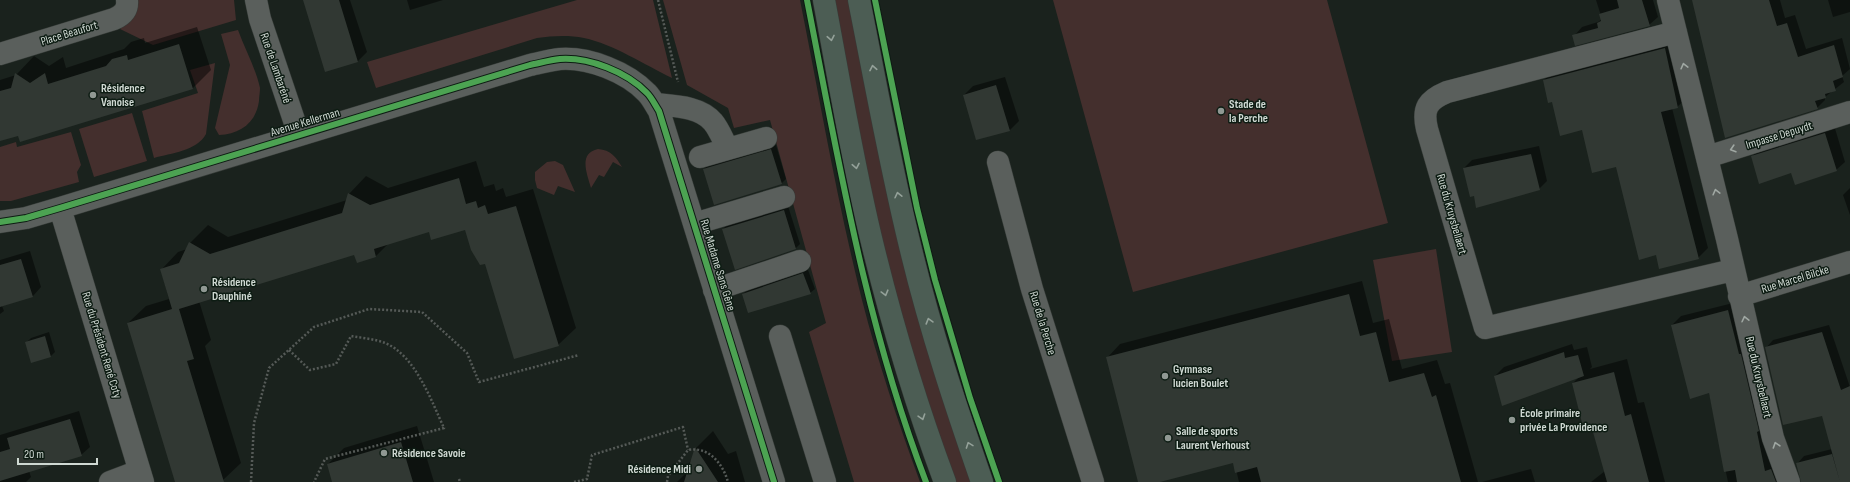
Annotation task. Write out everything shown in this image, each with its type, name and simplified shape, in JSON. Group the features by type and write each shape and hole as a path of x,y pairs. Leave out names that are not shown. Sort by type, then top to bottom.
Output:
{"main road":[{"path":"824,0 859,183 877,263 905,363 927,433 945,482"},
{"path":"860,0 892,168 914,261 935,340 982,482"}],"street":[{"name":"Place Beaufort","path":"0,54 122,16 126,11 128,0"},
{"name":"Rue de Lambaréné","path":"256,0 260,19 299,135"},
{"name":"Rue du Kruysbellaert","path":"1668,0 1707,157 1773,438 1789,482"},
{"name":"Rue du Kruysbellaert","path":"1676,32 1447,92 1437,96 1430,102 1425,110 1427,129 1485,328 1734,270"},
{"name":"Avenue Kellerman","path":"0,222 26,218 60,208 545,61 561,59 576,60 588,62 616,72"},
{"name":"Rue Madame Sans Gêne","path":"616,72 647,93 655,104 662,118 774,482"},
{"path":"655,104 700,112 710,118 714,122 728,149"},
{"name":"Impasse Depuydt","path":"1707,157 1850,112"},
{"path":"700,157 766,138"},
{"name":"Rue de la Perche","path":"998,162 1032,289 1093,482"},
{"path":"694,224 784,197"},
{"name":"Rue du Président René Coty","path":"60,208 141,477"},
{"path":"714,290 800,261"},
{"name":"Rue Marcel Bilcke","path":"1739,296 1850,262"},
{"path":"780,336 825,482"},
{"path":"110,482 141,477"}],"path":[{"path":"658,0 684,108"},
{"path":"251,482 254,423 269,368 314,327 369,309 422,312 467,353 479,382 579,355"},
{"path":"289,350 310,370 336,364 352,336 385,343 407,358 426,390 444,428 325,460 314,482"},
{"path":"574,482 587,479 592,455 683,427 688,450"},
{"path":"667,482 668,476 688,450 697,448 713,456 725,471 728,482"}],"shaded area":[{"path":"136,0 234,0 236,20 153,45 120,29 132,15"},
{"path":"577,0 653,0 672,78 629,55 606,45 584,38 560,36 537,38 376,88 367,62"},
{"path":"663,0 800,0 837,188 862,300 889,392 920,482 854,482 809,332 826,323 770,120 734,128 728,108 687,85"},
{"path":"831,0 851,0 973,482 953,482 890,287"},
{"name":"Stade de la Perche","path":"1053,0 1327,0 1388,223 1133,292"},
{"path":"238,30 258,81 260,88 259,101 251,121 246,126 234,132 219,135 215,128 230,65 221,34"},
{"path":"215,63 206,134 202,140 190,148 154,158 142,111 198,93 190,70"},
{"path":"132,113 147,161 94,177 79,129"},
{"path":"71,132 81,165 77,172 79,182 11,201 0,201 0,147 16,142 17,147"},
{"path":"598,149 610,152 618,160 622,167 613,162 604,177 599,175 591,188 586,171 586,159 592,151"},
{"path":"555,161 563,165 575,192 558,186 554,195 537,188 535,172 547,162"},
{"path":"1436,249 1452,352 1392,361 1373,260"}],"building":[{"path":"303,0 339,0 358,62 325,72"},
{"path":"1617,0 1642,0 1650,26 1575,46 1572,35 1598,28 1597,23 1601,21 1599,14 1619,8"},
{"path":"1692,0 1769,0 1777,26 1787,23 1798,57 1834,45 1843,77 1833,81 1836,91 1825,94 1826,98 1815,101 1818,109 1725,138"},
{"name":"Résidence Vanoise","path":"179,44 193,89 20,142 18,136 0,141 0,91 11,88 15,73 30,83 45,73 48,84 106,66 112,59 127,55 128,60"},
{"path":"1665,48 1678,108 1661,112 1699,259 1659,269 1656,255 1639,260 1616,167 1592,173 1582,130 1560,136 1552,102 1548,103 1543,80"},
{"path":"996,85 1010,131 976,140 963,95"},
{"path":"1825,133 1837,171 1795,185 1791,173 1759,184 1751,156"},
{"path":"771,149 782,184 714,205 703,169"},
{"path":"1531,154 1540,190 1476,208 1474,196 1470,197 1463,168"},
{"name":"Résidence Dauphiné","path":"459,178 466,204 476,201 478,208 485,205 488,214 516,206 559,346 514,359 485,264 480,265 471,250 465,230 431,240 429,232 374,249 376,257 357,263 354,255 179,309 194,359 187,361 224,482 175,482 127,323 172,309 160,269 179,263 189,242 210,254 342,213 348,193 370,205"},
{"path":"784,210 796,249 735,270 722,229"},
{"path":"21,259 33,297 0,307 0,265"},
{"path":"803,273 811,294 748,313 742,294"},
{"path":"1349,294 1360,336 1376,332 1389,382 1424,373 1432,397 1436,395 1461,482 1261,482 1257,467 1235,473 1233,463 1160,482 1138,482 1106,357"},
{"path":"1728,310 1739,354 1741,354 1759,431 1757,432 1765,471 1771,469 1776,482 1737,482 1735,470 1724,472 1709,393 1690,399 1671,325"},
{"path":"1822,332 1841,390 1850,386 1850,482 1840,482 1822,416 1783,425 1765,347"},
{"path":"45,336 51,357 31,363 25,342"},
{"path":"1564,352 1565,358 1578,355 1584,376 1502,406 1494,376"},
{"path":"1614,372 1625,416 1631,414 1649,482 1607,482 1591,425 1583,427 1572,383"},
{"path":"70,419 82,456 0,481 0,452 10,449 7,438"},
{"name":"Résidence Savoie","path":"401,442 413,482 332,482 327,464"},
{"name":"Résidence Midi","path":"695,447 718,482 684,482"},
{"path":"1832,454 1840,482 1801,482 1796,463"}],"cycle path":[{"path":"807,0 843,183 870,304 905,423 926,482"},
{"path":"875,0 917,208 935,280 970,398 999,482"},
{"path":"0,222 26,218 60,208 530,65 560,59 571,59 595,63 607,67 639,85 649,95 659,111 774,482"}],"place":[{"name":"Résidence Vanoise","path":"93,95"},
{"name":"Stade de la Perche","path":"1221,111"},
{"name":"Résidence Dauphiné","path":"204,289"},
{"name":"Gymnase lucien Boulet","path":"1165,376"},
{"name":"École primaire privée La Providence","path":"1512,420"},
{"name":"Salle de sports Laurent Verhoust","path":"1168,438"},
{"name":"Résidence Savoie","path":"384,453"},
{"name":"Résidence Midi","path":"699,469"}]}
